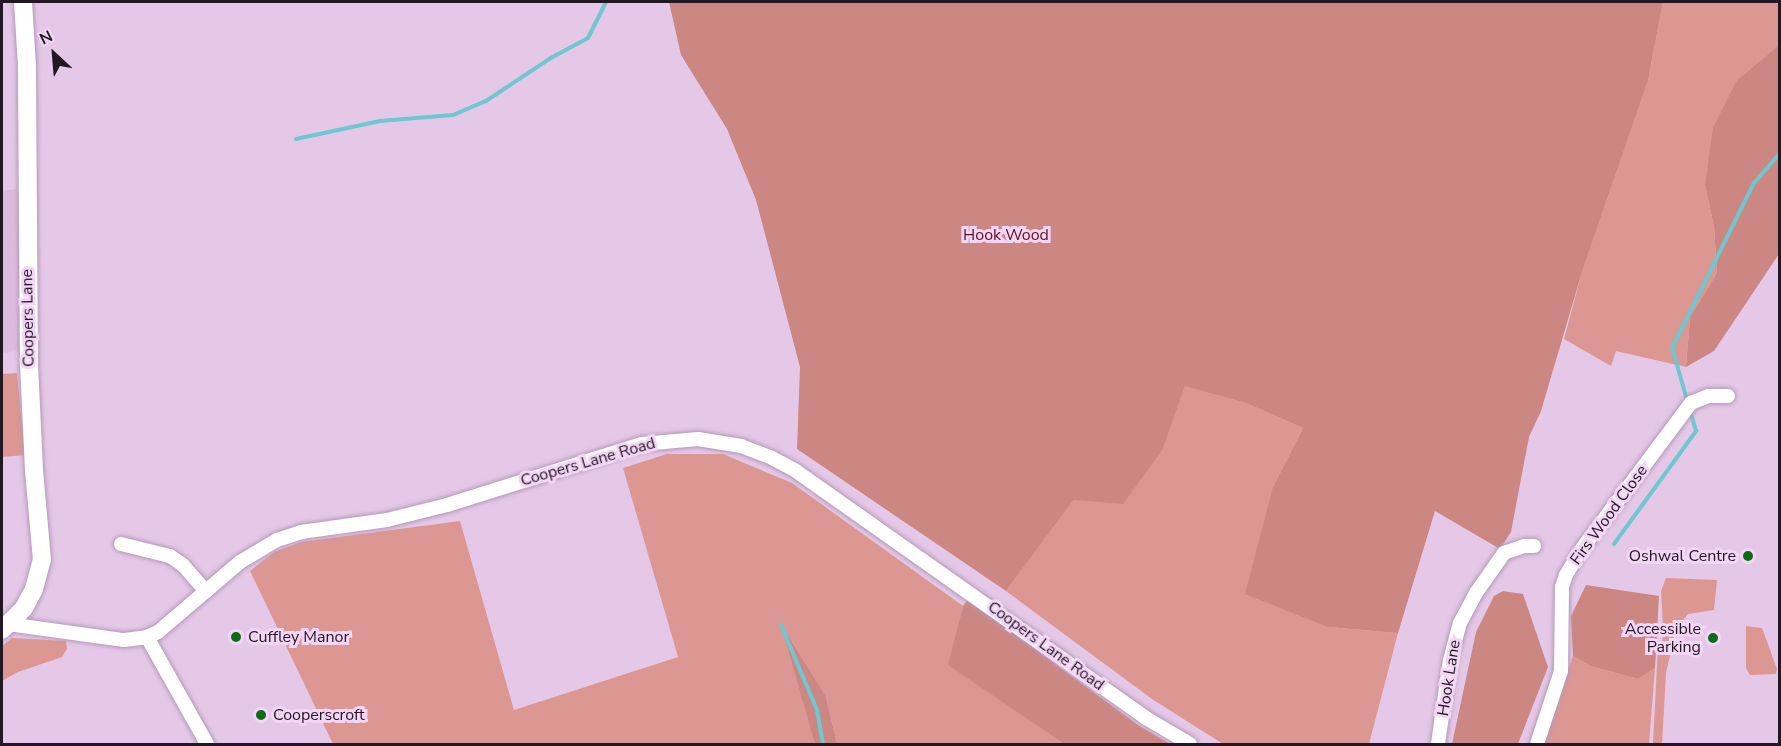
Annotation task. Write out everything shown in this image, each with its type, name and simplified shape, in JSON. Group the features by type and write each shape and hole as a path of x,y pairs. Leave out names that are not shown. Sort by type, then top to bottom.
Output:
{"main road":[{"name":"Coopers Lane","path":"5,627 24,608 34,589 42,560 34,470 29,354 27,66 23,2"}],"street":[{"name":"Firs Wood Close","path":"1537,744 1561,670 1562,587 1566,575 1581,550 1691,404 1708,396 1728,396"},
{"name":"Coopers Lane Road","path":"147,637 158,632 249,555 277,540 301,532 387,520 447,505 642,444 680,439 720,441 772,458 796,471 1146,718 1190,744"},
{"path":"121,544 170,556 183,565 206,591"},
{"name":"Hook Lane","path":"1438,744 1454,639 1476,593 1504,553 1524,546 1534,546"},
{"path":"5,627 124,640 147,637 207,744"}],"shaded area":[{"path":"1663,2 1779,2 1779,45 1737,80 1705,185 1714,227 1717,273 1690,317 1686,367 1616,351 1611,366 1564,339 1582,272 1648,81"},
{"path":"15,189 20,197 19,351 2,353 2,191"},
{"path":"17,373 25,455 2,457 2,374"},
{"path":"1185,385 1246,403 1303,428 1273,487 1328,627 1398,633 1369,744 1223,744 1152,699 1006,591 1074,500 1163,449"},
{"path":"667,454 723,454 792,483 963,606 949,665 1064,744 837,744 826,697 812,729 815,744 333,744 250,571 274,552 301,542 460,521 514,710 678,657 623,468"},
{"path":"1666,578 1717,580 1714,610 1688,614 1676,629 1666,673 1662,744 1653,744 1658,645 1662,645 1663,628 1661,591"},
{"path":"1746,626 1762,628 1777,669 1776,674 1750,675 1746,668"},
{"path":"12,638 66,641 67,649 62,657 18,672 2,681 2,646"},
{"path":"1573,656 1590,666 1638,679 1655,668 1649,744 1541,744"}],"green space":[{"name":"Hook Wood","path":"669,2 1663,2 1648,81 1582,272 1541,411 1529,437 1511,532 1500,549 1435,511 1398,633 1328,627 1245,594 1273,487 1303,428 1246,403 1185,386 1163,449 1123,504 1074,500 1006,591 797,449 800,367 756,200 727,129 681,55"},
{"path":"1779,45 1779,254 1714,351 1686,367 1690,317 1717,273 1714,227 1705,185 1713,128 1737,80"},
{"path":"1586,585 1659,596 1655,668 1638,679 1590,666 1573,656 1571,616"},
{"path":"1503,591 1523,594 1548,667 1518,744 1452,744 1476,632 1494,596"},
{"path":"968,600 1138,725 1170,744 1064,744 948,665 963,606"},
{"path":"781,625 826,697 837,744 815,744"}],"waterway":[{"path":"296,139 380,121 453,115 486,101 551,58 588,38 606,2"},
{"path":"1688,403 1672,348 1754,183 1780,153"},
{"path":"1614,544 1696,431 1690,410"},
{"path":"781,625 817,710 823,744"}],"place":[{"name":"Oshwal Centre","path":"1748,556"},
{"name":"Cuffley Manor","path":"236,637"},
{"name":"Accessible Parking","path":"1713,638"},
{"name":"Cooperscroft","path":"261,715"}]}
